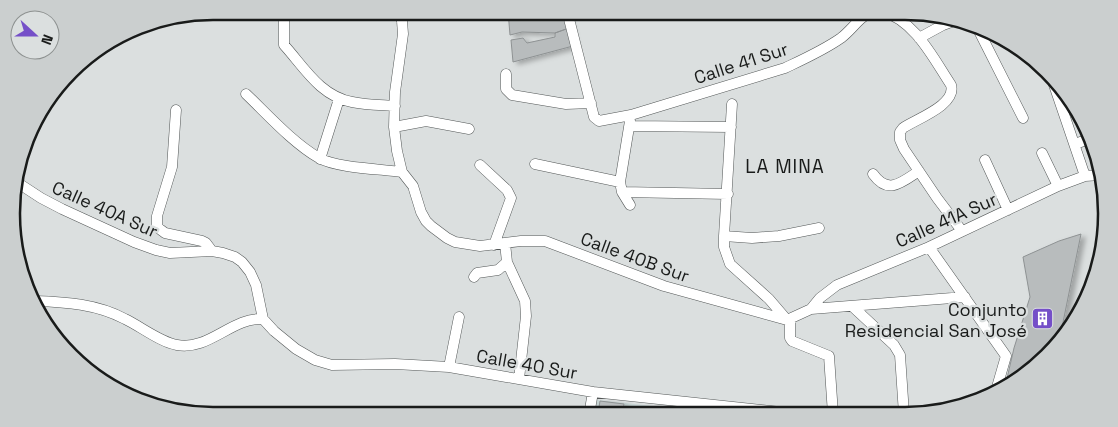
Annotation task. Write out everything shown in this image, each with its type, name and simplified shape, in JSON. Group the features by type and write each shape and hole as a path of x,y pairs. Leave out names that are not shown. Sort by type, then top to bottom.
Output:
{"street":[{"path":"284,20 284,45 320,87 339,99 395,106"},
{"path":"246,94 320,159 355,167 402,172 394,127 395,92 403,34 402,20"},
{"path":"506,74 506,89 512,95 566,104 591,103 569,20"},
{"name":"Calle 41 Sur","path":"591,103 594,117 599,121 606,121 785,68 807,58 840,38 859,20"},
{"path":"897,20 912,29 919,38 951,85 952,94 950,98 930,112 903,128 900,132 900,140 919,172 962,231"},
{"path":"919,38 944,25"},
{"path":"982,36 1023,118"},
{"path":"1058,95 1085,176"},
{"path":"320,159 339,99"},
{"path":"732,104 724,247 730,264 789,319 790,338 792,341 829,356 833,407"},
{"path":"176,110 172,167 157,216 157,227 165,234 202,241 212,251"},
{"path":"630,204 621,187 623,159 631,115"},
{"path":"394,127 426,120 469,130"},
{"path":"630,126 731,128"},
{"path":"1074,144 1084,141"},
{"path":"1042,153 1058,186"},
{"path":"984,160 1008,210"},
{"path":"534,164 621,187 728,194"},
{"path":"480,165 507,190 511,198 494,245"},
{"name":"Calle 40B Sur","path":"402,172 413,186 426,221 447,238 466,244 494,245 534,240 545,241 664,286 789,319"},
{"path":"873,174 879,183 892,186 919,172"},
{"name":"Calle 41A Sur","path":"811,309 820,298 837,285 929,247 1058,186 1085,176 1094,175"},
{"name":"Calle 40A Sur","path":"22,186 62,209 148,247 170,253 212,251 234,257 242,262 250,272 256,285 264,319"},
{"path":"724,236 752,238 779,236 819,228"},
{"path":"505,243 507,262 525,301 526,316 519,379"},
{"path":"929,247 1006,356 998,382"},
{"path":"474,277 480,272 498,270 507,262"},
{"path":"789,319 811,309 965,297"},
{"path":"41,301 79,304 103,309 176,345 192,346 253,318 264,319"},
{"path":"852,306 894,345 900,355 904,407"},
{"path":"449,367 459,317"},
{"name":"Calle 40 Sur","path":"264,319 274,331 296,349 315,360 332,365 395,364 449,367 593,392 734,407"},
{"path":"590,407 593,392"}],"shaded area":[{"path":"597,400 662,407 596,407"}],"building":[{"path":"509,20 567,20 569,28 555,33 522,32 510,35"},
{"path":"569,28 573,46 513,62 511,40 523,38 527,43 555,37 555,33"},
{"name":"Conjunto Residencial San José","path":"1081,234 1063,324 1050,341 1032,359 1007,377 1030,297 1023,257 1059,241"},
{"path":"600,401 624,404 624,407 599,407"}],"place":[{"name":"Conjunto Residencial San José","path":"1043,319"}],"district":[{"name":"LA MINA","path":"785,166"}]}
